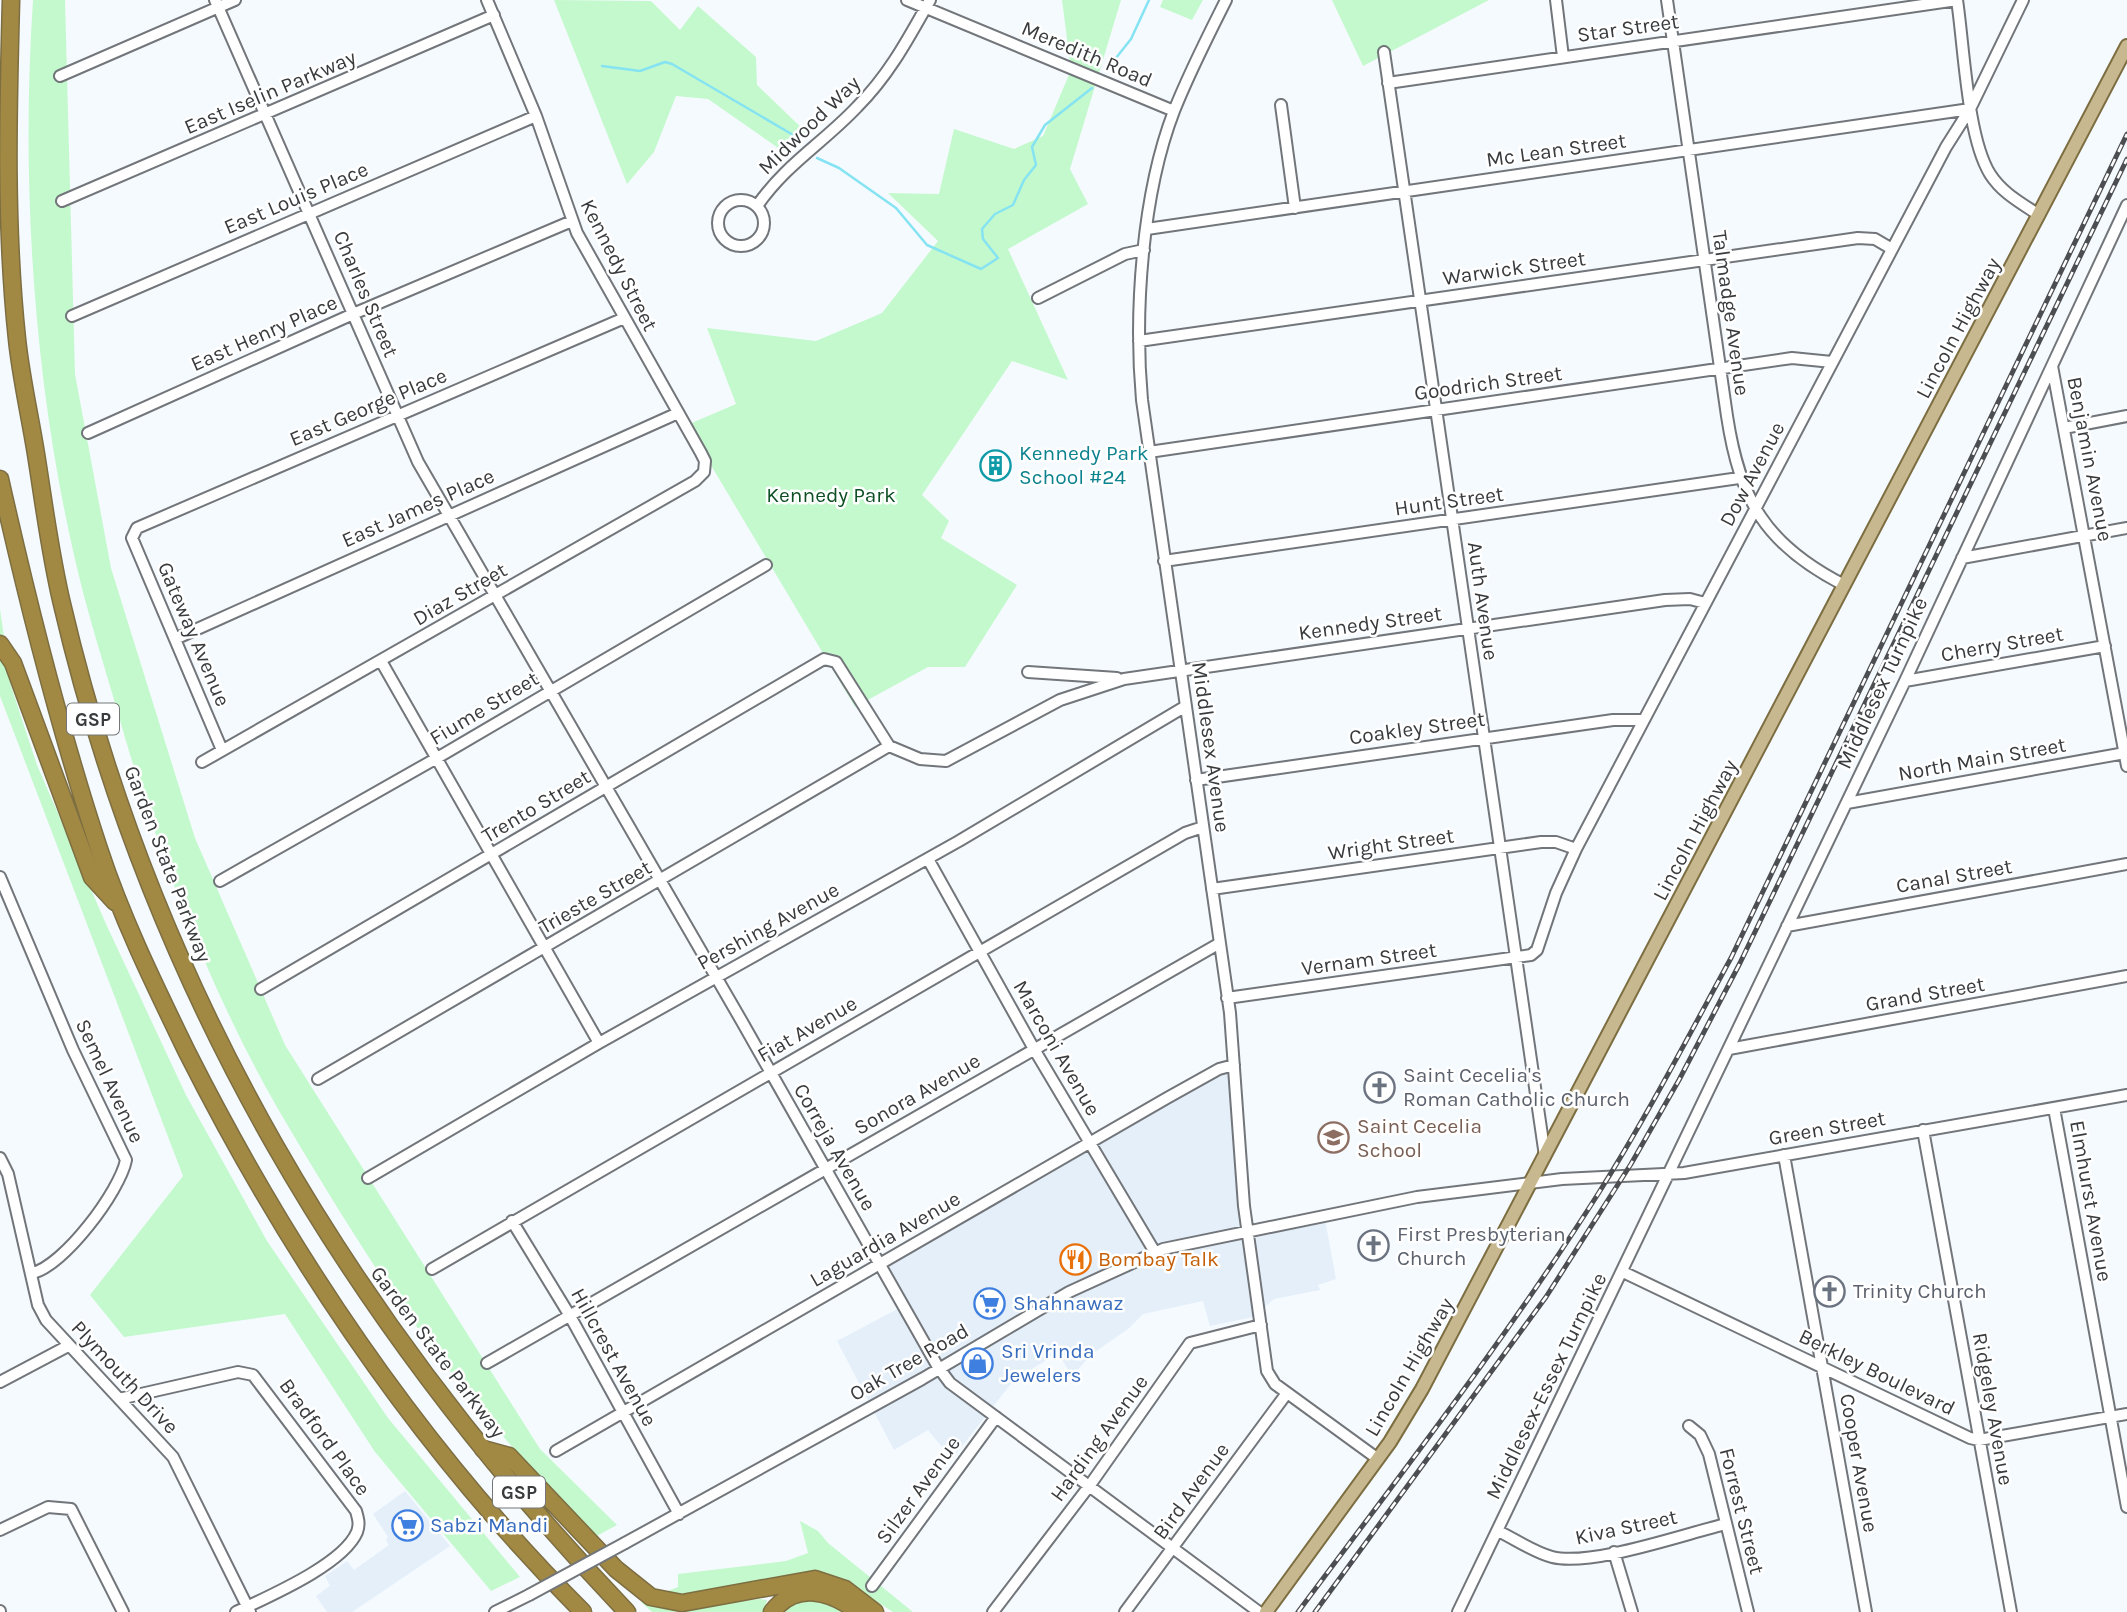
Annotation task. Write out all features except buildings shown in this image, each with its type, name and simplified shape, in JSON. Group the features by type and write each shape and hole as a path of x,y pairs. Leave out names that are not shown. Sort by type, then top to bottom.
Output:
{"highway":[{"name":"Garden State Parkway","path":"11,0 9,222 17,344 57,582 107,764 159,908 211,1026 253,1109 337,1251 397,1338 483,1448 627,1612"},
{"name":"GSP","path":"0,479 28,603 71,760 122,910 208,1093 315,1277 375,1364 439,1449 545,1573 583,1612"},
{"path":"0,644 13,663 92,877 122,910"},
{"path":"483,1448 509,1456 601,1555 630,1583 650,1597 682,1603 815,1579 845,1589 875,1612"},
{"path":"772,1612 786,1599 811,1591 831,1595 858,1612"}],"main road":[{"name":"Lincoln Highway","path":"1266,1612 1378,1459 1422,1389 2127,46"}],"street":[{"path":"60,76 217,4 235,0"},
{"name":"Kennedy Street","path":"486,0 536,116 572,221 622,319 705,461"},
{"name":"Meredith Road","path":"907,0 928,4 1174,111"},
{"name":"Middlesex Avenue","path":"1226,0 1174,111 1147,229 1139,341 1149,452 1220,943 1234,1065 1247,1230 1269,1376 1287,1393 1378,1459"},
{"path":"1556,0 1563,57"},
{"name":"Talmadge Avenue","path":"1667,0 1720,369 1739,478 1755,510 1803,562 1844,585"},
{"path":"1957,0 1970,109 1980,150 1990,174 2007,193 2039,215"},
{"name":"Star Street","path":"1388,83 1957,0"},
{"name":"Dow Avenue","path":"1516,957 1531,955 1537,950 1556,892 1576,849 1946,147 1970,109 2023,0"},
{"name":"Charles Street","path":"217,4 311,213 396,416 446,516 496,596"},
{"name":"Midwood Way","path":"757,206 792,162 855,110 881,82 905,48 928,4"},
{"name":"East Iselin Parkway","path":"62,201 494,16"},
{"name":"Auth Avenue","path":"1384,52 1545,1156"},
{"path":"1281,105 1295,208"},
{"name":"Mc Lean Street","path":"1147,229 1970,109"},
{"name":"East Louis Place","path":"72,316 536,116"},
{"path":"744,200 757,206 765,219 762,235 757,241 742,247 727,242 718,229 724,207 744,200"},
{"name":"Middlesex Turnpike","path":"1668,1175 1905,681 2127,205"},
{"name":"East Henry Place","path":"88,433 353,314 572,221"},
{"name":"Warwick Street","path":"1139,341 1863,237 1875,239 1892,249"},
{"path":"1038,298 1125,254 1144,250"},
{"name":"East George Place","path":"132,534 145,524 622,319"},
{"name":"Goodrich Street","path":"1149,452 1792,358 1832,362"},
{"name":"Benjamin Avenue","path":"2052,366 2127,766"},
{"name":"East James Place","path":"175,639 678,413"},
{"path":"2064,428 2127,416"},
{"name":"Diaz Street","path":"202,762 695,481 704,472 705,461"},
{"name":"Hunt Street","path":"1164,561 1739,478"},
{"path":"1962,558 2127,528"},
{"name":"Gateway Avenue","path":"132,534 222,750"},
{"name":"Fiume Street","path":"220,881 437,758 766,565"},
{"name":"Correja Avenue","path":"496,596 938,1367 950,1383 1259,1612"},
{"name":"Kennedy Street","path":"889,746 920,758 953,759 1060,701 1124,678 1674,599 1705,603"},
{"name":"Cherry Street","path":"1905,681 2105,646"},
{"name":"Trento Street","path":"261,989 824,659 831,659 889,746"},
{"path":"381,661 598,1043"},
{"name":"Kennedy Street","path":"1028,672 1124,678"},
{"name":"Pershing Avenue","path":"368,1178 598,1043 928,859 1186,705"},
{"name":"Coakley Street","path":"1196,780 1613,720 1644,720"},
{"name":"Trieste Street","path":"318,1079 889,746"},
{"name":"North Main Street","path":"1847,803 2125,753"},
{"name":"Fiat Avenue","path":"432,1269 1185,833 1203,827"},
{"name":"Wright Street","path":"1212,889 1549,841 1576,849"},
{"name":"Marconi Avenue","path":"928,859 1034,1049 1156,1254"},
{"name":"Canal Street","path":"1787,926 2127,864"},
{"name":"Semel Avenue","path":"0,877 73,1051 126,1160 116,1187 77,1238 46,1270 32,1273"},
{"name":"Sonora Avenue","path":"488,1363 1220,943"},
{"name":"Vernam Street","path":"1227,998 1516,957"},
{"name":"Grand Street","path":"1729,1049 2127,976"},
{"name":"Laguardia Avenue","path":"556,1451 1090,1142 1219,1069 1234,1065"},
{"name":"Green Street","path":"1531,1182 1668,1175 2127,1096"},
{"name":"Elmhurst Avenue","path":"2054,1108 2127,1507"},
{"name":"Ridgeley Avenue","path":"1923,1130 2011,1612"},
{"name":"Cooper Avenue","path":"1784,1155 1866,1612"},
{"name":"Plymouth Drive","path":"0,1158 8,1174 38,1305 46,1320 173,1457 248,1609"},
{"name":"Middlesex-Essex Turnpike","path":"1458,1612 1668,1175"},
{"name":"Oak Tree Road","path":"495,1612 679,1514 1069,1292 1163,1249 1417,1197 1531,1182"},
{"name":"Hillcrest Avenue","path":"512,1221 569,1316 679,1514"},
{"name":"Berkley Boulevard","path":"1623,1272 1979,1440"},
{"name":"Harding Avenue","path":"993,1612 1090,1485 1190,1343 1204,1337 1261,1325"},
{"path":"0,1382 68,1346"},
{"name":"Bradford Place","path":"119,1399 238,1373 253,1375 356,1511 358,1521 355,1535 311,1573 248,1609"},
{"name":"Bird Avenue","path":"1125,1612 1287,1393"},
{"path":"1979,1440 2127,1414"},
{"name":"Silzer Avenue","path":"872,1586 996,1417"},
{"name":"Forrest Street","path":"1689,1426 1700,1435 1707,1448 1748,1612"},
{"path":"0,1530 47,1507 64,1506 71,1509 123,1612"},
{"name":"Kiva Street","path":"1498,1531 1549,1556 1581,1559 1726,1524"},
{"path":"1614,1552 1632,1612"},
{"path":"236,1612 248,1609"}],"shaded area":[{"path":"1231,1065 1247,1229 1324,1214 1336,1279 1318,1285 1320,1290 1274,1299 1253,1317 1210,1326 1203,1301 1143,1314 1128,1329 1092,1354 1072,1376 1058,1353 1014,1380 952,1459 928,1430 894,1450 837,1341 905,1305 881,1264"},
{"path":"405,1491 450,1546 352,1612 327,1612 316,1596 330,1586 325,1576 347,1561 354,1570 389,1545 386,1540 388,1537 373,1514"}],"green space":[{"path":"33,0 65,0 75,374 111,568 195,838 285,1045 540,1449 617,1525 591,1539 433,1349 344,1218 252,1062 206,965 166,864 132,762 88,610 67,524 54,450 35,300 31,224 29,74"},
{"path":"554,0 651,1 680,30 698,6 756,57 757,85 808,134 784,152 708,99 676,96 654,152 627,184"},
{"name":"Kennedy Park","path":"1062,0 1121,0 1070,169 1088,204 1008,249 1068,380 1012,361 922,495 949,521 941,538 1017,585 965,667 928,667 855,707 687,425 736,404 707,328 816,341 882,313 938,241 888,193 939,194 954,129 1014,149 1043,136 1071,70"},
{"path":"1163,0 1203,0 1192,20 1160,7"},
{"path":"1332,0 1489,0 1363,66"},
{"path":"0,609 11,686 37,765 106,924 186,1095 267,1241 388,1418 520,1577 491,1591 375,1452 285,1314 124,1337 90,1295 183,1176 0,696"},
{"path":"800,1521 818,1531 828,1543 913,1612 893,1612 848,1583 812,1573 691,1594 663,1593 678,1587 678,1574 786,1561 808,1553"},
{"path":"767,1600 764,1612 652,1612 641,1602 675,1609"},
{"path":"811,1600 828,1602 842,1612 781,1612 795,1603"}],"waterway":[{"path":"1108,68 1131,39 1149,0"},
{"path":"602,66 640,71 665,62 672,64 800,139"},
{"path":"817,158 839,168 896,208 927,245 981,269 998,258 983,239 982,229 995,214 1013,205 1024,180 1036,165 1032,147 1045,125 1092,88"}],"railway":[{"path":"1298,1612 1527,1301 1598,1194 1650,1107 1731,958 2127,134"},
{"path":"1315,1612 1546,1297 1631,1164 1679,1080 1740,963 2127,159"}],"place":[{"name":"Kennedy Park School #24","path":"996,465"},
{"name":"Saint Cecelia's Roman Catholic Church","path":"1380,1087"},
{"name":"Saint Cecelia School","path":"1334,1138"},
{"name":"First Presbyterian Church","path":"1374,1246"},
{"name":"Bombay Talk","path":"1075,1259"},
{"name":"Trinity Church","path":"1830,1291"},
{"name":"Shahnawaz","path":"990,1303"},
{"name":"Sri Vrinda Jewelers","path":"978,1363"},
{"name":"Sabzi Mandi","path":"407,1525"}]}
